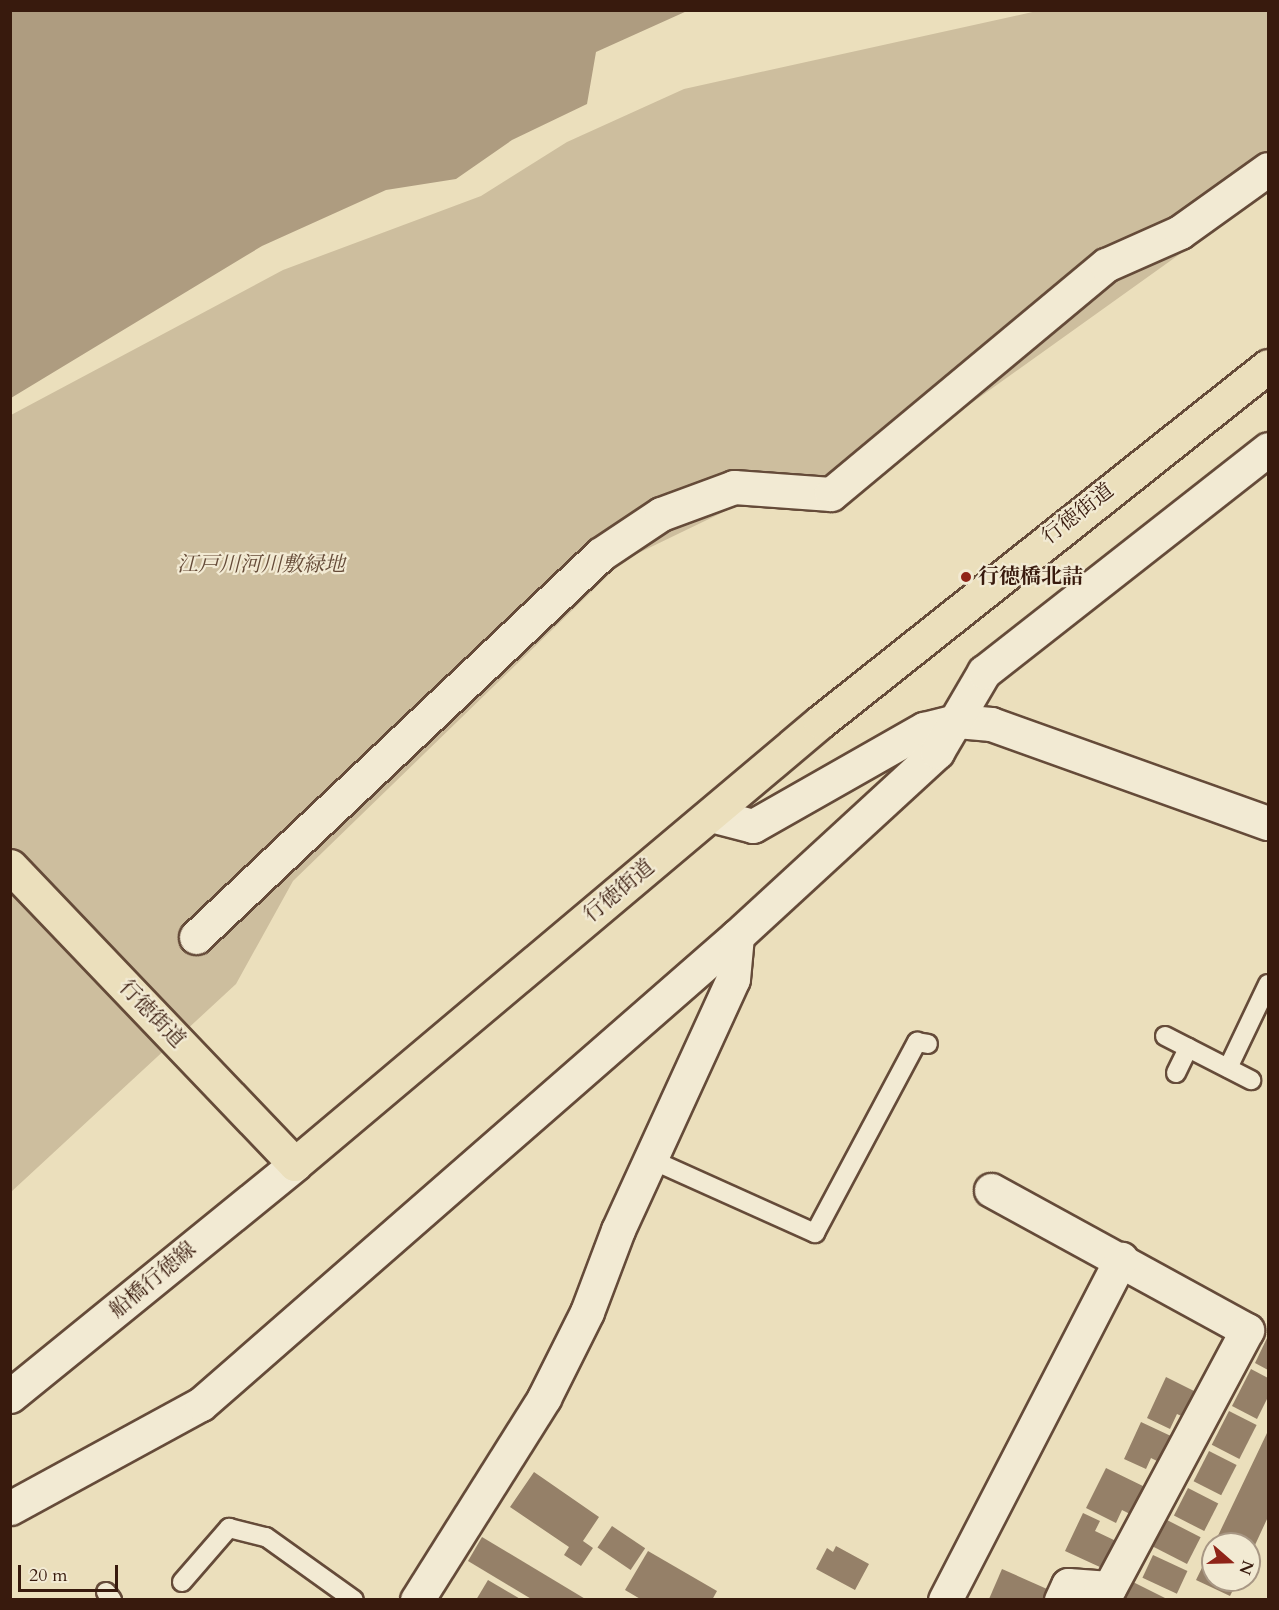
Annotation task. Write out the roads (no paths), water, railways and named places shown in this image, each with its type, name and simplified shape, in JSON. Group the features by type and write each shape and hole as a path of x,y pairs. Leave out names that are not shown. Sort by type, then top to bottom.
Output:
{"main road":[{"name":"行徳街道","path":"10,866 295,1164 983,589 1269,366"}],"street":[{"path":"196,937 601,554 661,514 734,487 831,494 1106,265 1180,232 1269,169"},
{"path":"10,1508 201,1404 737,936 937,752 984,672 1269,449"},
{"path":"711,815 753,826 924,729 957,721 991,724 1269,823"},
{"path":"417,1599 543,1398 587,1312 650,1159 733,979 737,936"},
{"name":"船橋行徳線","path":"10,1396 295,1164"},
{"path":"991,1190 1122,1259 1210,1314 1247,1330 1109,1588 1068,1586 1061,1599"},
{"path":"945,1599 1122,1259"}],"lane":[{"path":"1228,1068 1269,984"},
{"path":"1165,1036 1251,1080"},
{"path":"650,1159 815,1233 917,1042 928,1044"},
{"path":"1176,1073 1188,1048"},
{"path":"182,1582 229,1528 266,1537 354,1599"}],"place":[{"name":"行徳橋北詰","path":"966,577"}],"park label":[{"name":"江戸川河川敷緑地","path":"261,565"}]}
